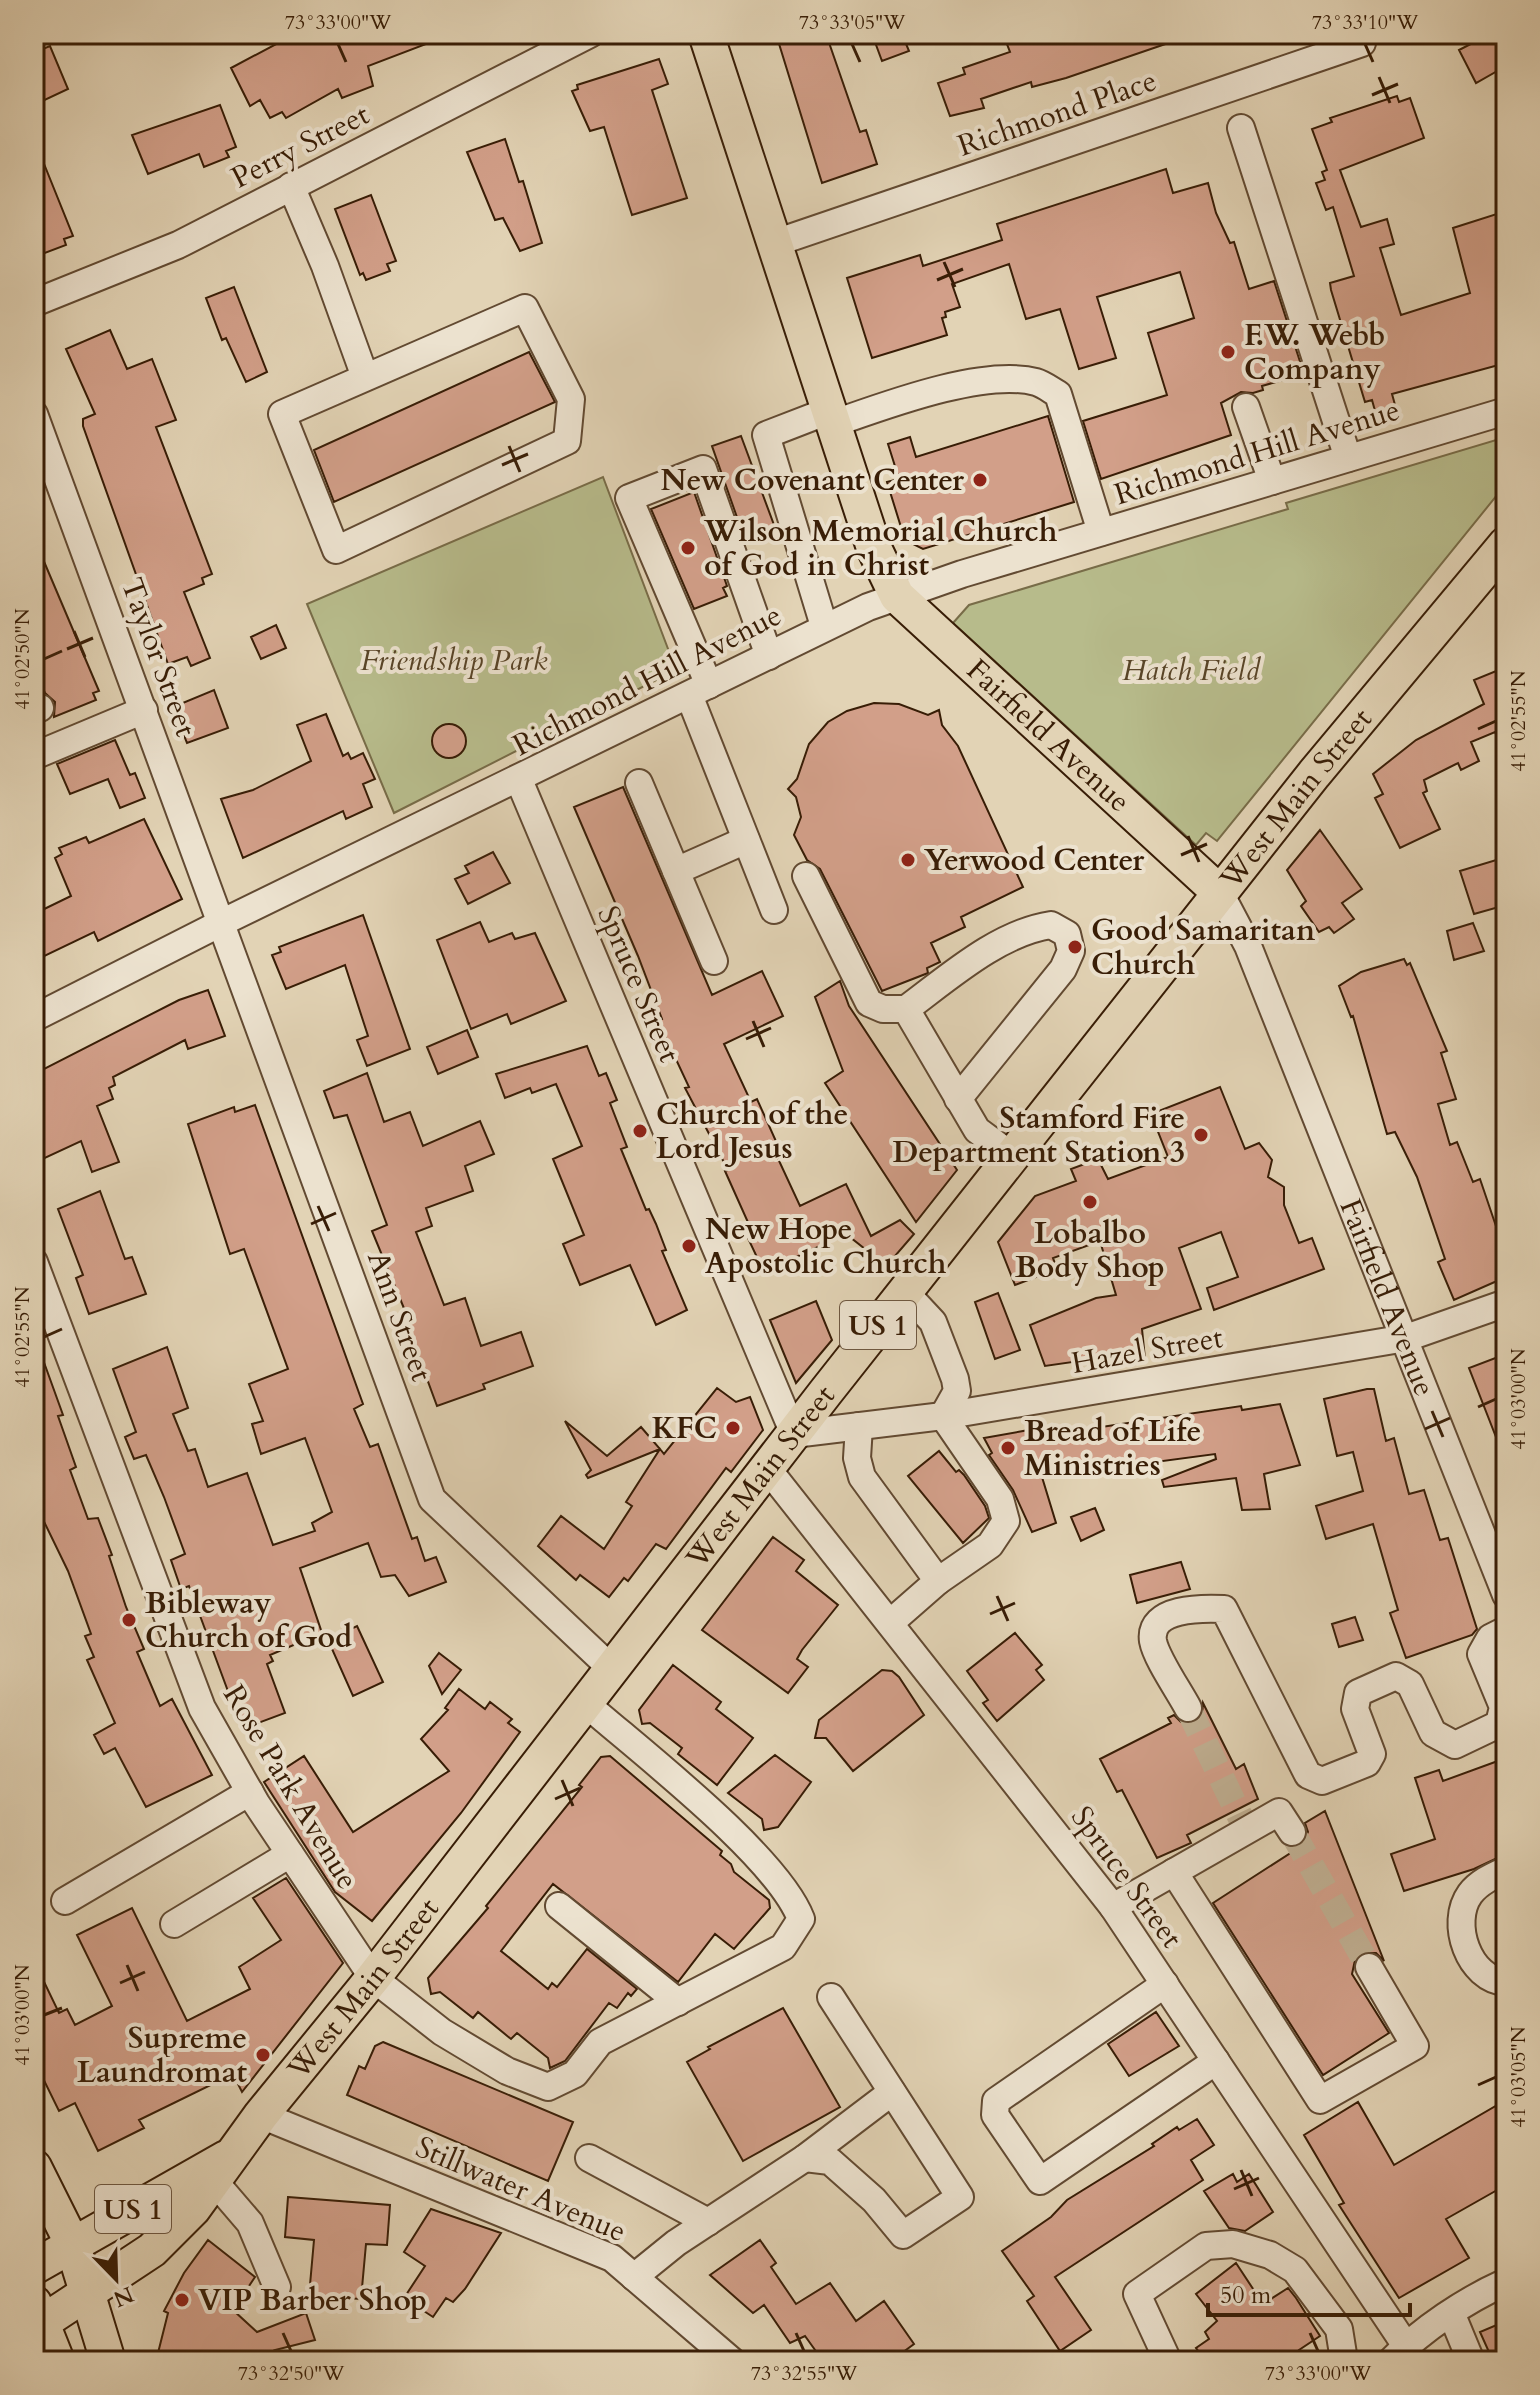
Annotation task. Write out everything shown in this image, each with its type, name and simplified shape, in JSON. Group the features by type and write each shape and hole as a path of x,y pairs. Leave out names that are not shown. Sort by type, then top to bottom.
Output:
{"main road":[{"name":"Fairfield Avenue","path":"706,34 772,244 874,548 897,596 1220,893"},
{"name":"West Main Street","path":"88,2290 152,2250 193,2209 261,2115 373,1978 1012,1156 1220,893 1506,544"},
{"path":"34,2167 72,2243 108,2361"},
{"name":"West Main Street","path":"34,2267 72,2243 224,2168"},
{"name":"US 1","path":"36,2318 88,2290"},
{"path":"36,2318 57,2361"}],"street":[{"name":"Perry Street","path":"34,303 178,245 590,34"},
{"name":"Richmond Place","path":"772,244 1362,43"},
{"path":"1241,128 1348,458"},
{"path":"291,186 325,266 365,377"},
{"path":"525,308 571,399 567,441 336,550 282,414 365,377 414,359 525,308"},
{"path":"824,626 766,435 996,379 1038,382 1058,394 1101,532"},
{"path":"1246,407 1272,481"},
{"name":"Richmond Hill Avenue","path":"34,1018 223,922 769,656 824,626 897,596 1504,412"},
{"name":"Taylor Street","path":"34,414 45,479 144,710 223,922"},
{"path":"769,656 703,469 629,498 699,690 746,840 774,910"},
{"path":"34,756 144,710"},
{"name":"Spruce Street","path":"519,780 794,1434"},
{"path":"639,783 714,961"},
{"path":"676,871 746,840"},
{"path":"806,876 869,1003 883,1009 906,1009 961,968 1019,935 1051,925 1067,934 1071,951 1063,969 958,1099"},
{"name":"Fairfield Avenue","path":"1220,893 1248,946 1506,1595"},
{"name":"Ann Street","path":"223,922 432,1499 612,1669"},
{"path":"906,1009 977,1130 1012,1156"},
{"name":"Rose Park Avenue","path":"34,1262 202,1708 250,1792 373,1978 442,2032 507,2071 548,2087 575,2074 600,2042 678,2002"},
{"path":"890,1623 938,1581 990,1545 1006,1521 1000,1499 943,1416 957,1391 955,1379 933,1322 905,1292"},
{"name":"Hazel Street","path":"794,1434 943,1416 1406,1338 1506,1303"},
{"path":"859,1426 857,1458 862,1477 938,1581"},
{"name":"Spruce Street","path":"767,1468 1113,1907 1216,2061 1398,2353"},
{"path":"1188,1708 1153,1641 1155,1626 1162,1618 1198,1608 1224,1609 1308,1775 1322,1781 1367,1763 1372,1754 1355,1709 1358,1693 1396,1676 1410,1684 1433,1733 1455,1745 1499,1724 1503,1707 1481,1654 1490,1638 1506,1630"},
{"path":"559,1906 678,2002 783,1947 801,1919 793,1899 737,1837 585,1703"},
{"path":"65,1901 250,1792"},
{"path":"1113,1907 1279,1812 1292,1832"},
{"path":"174,1924 290,1854"},
{"path":"1506,1870 1487,1879 1469,1895 1459,1921 1475,1967 1493,1981 1506,1982"},
{"path":"1174,1872 1320,2100 1415,2046 1369,1967"},
{"path":"1165,1984 996,2101 995,2115 1040,2181 1216,2061"},
{"path":"805,2158 830,2161 874,2200 903,2235 960,2197 831,1997"},
{"path":"634,2277 708,2222 805,2158 892,2092"},
{"name":"Stillwater Avenue","path":"261,2115 612,2258 732,2361"},
{"path":"589,2158 708,2222"},
{"path":"224,2168 277,2287"},
{"path":"1168,2361 1137,2294 1206,2246 1233,2244 1270,2255 1295,2270 1339,2329 1343,2354 1338,2361"},
{"path":"1398,2353 1483,2292 1506,2282"},
{"path":"1452,2315 1471,2361"}],"green space":[{"name":"Hatch Field","path":"1506,437 1506,484 1217,841 1206,833 1196,845 953,623 969,605 1288,509 1286,503"},
{"name":"Friendship Park","path":"603,477 676,670 394,813 307,604"}],"building":[{"path":"295,34 447,36 368,66 373,86 342,98 338,89 286,118 282,112 270,118 260,100 250,106 231,68"},
{"path":"776,34 826,34 860,132 866,130 877,164 822,183"},
{"path":"872,34 902,34 909,51 882,61"},
{"path":"1020,34 1186,34 1186,37 1066,78 1032,87 1031,82 981,99 984,108 950,116 938,83 965,74 963,68 1010,52 1005,39"},
{"path":"1490,34 1506,34 1506,66 1476,83 1459,50"},
{"path":"34,40 38,51 50,46 68,89 34,105"},
{"path":"659,59 668,84 652,90 687,198 632,215 604,127 590,131 572,91 578,89 577,85"},
{"path":"1397,96 1399,102 1410,98 1424,138 1340,170 1361,227 1387,219 1394,244 1380,248 1401,315 1470,293 1453,228 1506,211 1506,363 1392,394 1397,412 1377,418 1372,400 1365,402 1331,290 1330,283 1354,276 1333,207 1326,210 1316,183 1325,180 1322,172 1327,170 1312,129 1332,122 1330,118"},
{"path":"220,105 236,147 226,151 229,157 204,167 199,154 148,174 132,135"},
{"path":"34,139 73,236 64,239 66,245 34,257"},
{"path":"505,139 519,182 523,181 542,243 520,251 503,218 495,220 467,152"},
{"path":"1166,169 1173,193 1208,183 1216,213 1230,243 1234,242 1249,289 1274,281 1304,374 1262,386 1263,390 1253,393 1241,392 1221,403 1231,435 1101,479 1083,421 1167,395 1148,333 1194,318 1180,272 1097,297 1116,358 1079,369 1060,309 1026,319 1009,264 952,284 960,307 945,312 946,317 942,318 947,335 872,358 847,278 920,255 923,266 1002,240 997,224"},
{"path":"371,195 396,261 387,264 390,271 366,280 363,273 360,275 335,209"},
{"path":"234,287 267,372 246,382 226,338 222,340 206,298"},
{"path":"110,330 127,369 152,359 176,420 156,427 212,574 202,578 204,584 184,592 210,658 191,666 187,657 168,664 83,426 83,419 95,414 66,349"},
{"path":"529,352 555,402 334,502 314,450"},
{"name":"New Covenant Center","path":"1048,416 1074,502 923,549 905,540 887,482 899,479 888,444 910,437 916,457"},
{"path":"741,436 777,533 746,543 712,446"},
{"name":"Wilson Memorial Church of God in Christ","path":"694,492 727,586 723,588 727,596 694,609 651,509"},
{"path":"34,538 99,691 93,693 96,700 54,717 55,702 45,693 34,668"},
{"path":"276,625 286,648 261,659 251,637"},
{"path":"1506,667 1506,756 1495,732 1471,742 1479,761 1461,770 1458,763 1424,780 1427,791 1423,793 1440,829 1400,848 1375,798 1383,794 1373,774 1416,740 1484,704 1474,680"},
{"path":"214,690 228,728 187,743 173,707"},
{"name":"Yerwood Center","path":"874,703 899,704 928,715 939,710 942,725 958,746 1023,887 961,917 965,927 931,943 940,962 927,968 928,973 882,991 820,869 807,860 794,835 801,817 796,797 788,789 797,779 809,744 828,722 847,711"},
{"path":"326,714 343,756 348,753 351,759 363,753 375,779 363,784 372,807 346,819 343,811 243,858 221,799 253,790 311,761 297,725"},
{"path":"449,724 461,729 466,741 461,753 449,758 437,753 432,741 437,729"},
{"path":"115,740 130,775 135,773 145,798 120,808 108,779 70,794 57,764"},
{"path":"623,787 712,995 762,971 783,1016 724,1044 751,1102 757,1099 779,1148 774,1150 800,1206 846,1184 871,1236 900,1220 914,1234 889,1263 880,1257 884,1264 846,1234 764,1272 746,1234 751,1229 725,1171 728,1170 685,1088 689,1087 658,1021 662,1019 638,956 574,807"},
{"path":"144,819 182,899 98,941 94,932 34,961 34,914 71,896 55,858 62,854 59,848 86,837 89,843"},
{"path":"1320,830 1362,889 1342,903 1354,919 1334,933 1329,927 1319,932 1301,906 1306,901 1287,870"},
{"path":"493,852 510,883 468,904 455,879 469,873 465,866"},
{"path":"1506,857 1506,905 1474,914 1460,871"},
{"path":"363,915 410,1049 367,1066 357,1040 368,1036 345,965 286,989 272,955 281,952 279,947"},
{"path":"480,922 489,942 512,933 515,939 535,933 566,1001 511,1024 507,1014 471,1029 437,940"},
{"path":"1473,923 1484,951 1454,960 1447,931"},
{"path":"1404,959 1407,965 1410,963 1447,1051 1441,1053 1456,1099 1438,1104 1450,1145 1457,1142 1473,1182 1480,1179 1498,1232 1506,1229 1506,1277 1454,1300 1438,1262 1445,1259 1417,1177 1395,1132 1387,1134 1353,1016 1339,986 1361,972"},
{"path":"840,981 849,1006 957,1170 916,1222 825,1083 843,1071 815,997"},
{"path":"208,990 225,1036 188,1049 185,1040 113,1077 115,1085 109,1088 113,1099 97,1106 119,1162 92,1172 81,1141 34,1163 34,1074 179,1000"},
{"path":"467,1030 478,1057 438,1074 427,1047"},
{"path":"587,1046 599,1076 606,1073 617,1100 610,1103 627,1147 621,1149 646,1210 649,1209 656,1224 666,1250 662,1251 687,1310 656,1325 630,1265 580,1285 563,1244 584,1235 553,1159 582,1146 556,1084 532,1093 530,1088 505,1098 496,1074"},
{"path":"367,1073 384,1122 410,1112 423,1146 480,1121 494,1154 465,1166 473,1191 426,1208 432,1226 416,1232 444,1305 465,1298 481,1346 521,1332 533,1366 483,1384 485,1389 437,1406 405,1319 408,1318 372,1231 387,1225 347,1115 334,1118 324,1091"},
{"path":"1220,1087 1245,1149 1259,1143 1272,1160 1268,1177 1284,1187 1284,1205 1299,1243 1312,1238 1324,1269 1214,1310 1207,1288 1238,1277 1221,1232 1179,1248 1201,1309 1142,1329 1145,1359 1102,1366 1100,1358 1045,1366 1030,1325 1096,1298 1116,1295 1100,1241 1053,1258 1057,1269 1015,1285 998,1242 1035,1196 1076,1181 1071,1169 1098,1159 1108,1179 1168,1157 1151,1114"},
{"path":"255,1105 363,1404 354,1409 370,1447 378,1444 412,1539 417,1537 425,1561 436,1557 446,1582 409,1596 395,1575 381,1577 368,1543 300,1568 322,1633 270,1655 273,1661 267,1664 285,1713 242,1729 189,1586 181,1589 171,1560 185,1554 164,1497 146,1455 134,1459 125,1437 136,1432 113,1369 167,1347 188,1408 173,1414 188,1451 195,1449 208,1487 247,1473 273,1545 315,1531 312,1523 332,1512 305,1438 261,1454 252,1424 263,1421 249,1384 288,1369 244,1249 230,1254 188,1124 234,1107 235,1112"},
{"path":"100,1191 125,1259 132,1257 146,1294 89,1314 76,1278 83,1275 58,1209"},
{"path":"998,1293 1020,1350 995,1359 975,1302"},
{"path":"816,1301 832,1340 796,1383 770,1320"},
{"path":"37,1343 63,1415 58,1416 76,1467 70,1470 88,1519 98,1518 112,1555 109,1556 126,1607 144,1649 137,1652 160,1706 172,1699 212,1775 146,1807 115,1748 104,1754 94,1735 115,1723 87,1660 94,1657 85,1636 91,1634 68,1571 34,1501 34,1344"},
{"path":"1506,1354 1506,1459 1505,1460 1469,1368"},
{"path":"717,1388 736,1402 750,1397 763,1430 731,1472 726,1468 666,1549 656,1544 628,1581 624,1578 609,1597 580,1575 576,1580 538,1546 561,1516 604,1549 632,1506 626,1502 660,1449 664,1454"},
{"path":"1374,1389 1386,1441 1394,1438 1409,1494 1424,1490 1440,1540 1448,1538 1477,1629 1472,1635 1406,1658 1390,1613 1398,1610 1373,1524 1326,1539 1316,1506 1363,1491 1353,1452 1337,1456 1324,1399"},
{"path":"1280,1404 1300,1465 1264,1474 1270,1509 1242,1510 1236,1478 1164,1487 1162,1480 1216,1459 1215,1454 1042,1477 1056,1523 1032,1532 1013,1490 989,1455 992,1453 984,1438 1029,1430 1031,1436 1068,1432 1241,1406 1242,1410"},
{"path":"565,1421 607,1456 641,1427 660,1449 588,1478 586,1475 591,1470"},
{"path":"939,1451 956,1472 959,1470 964,1475 985,1506 989,1518 963,1543 908,1476"},
{"path":"1095,1508 1104,1530 1081,1541 1071,1517"},
{"path":"773,1537 804,1560 796,1571 838,1605 802,1650 797,1659 808,1667 788,1693 702,1630"},
{"path":"1181,1562 1190,1589 1137,1603 1130,1575"},
{"path":"1355,1617 1363,1640 1339,1647 1332,1624"},
{"path":"357,1626 383,1682 353,1696 328,1640"},
{"path":"1015,1633 1042,1665 1036,1670 1044,1680 997,1721 983,1703 988,1700 967,1671"},
{"path":"439,1653 461,1670 442,1694 429,1666"},
{"path":"673,1665 721,1702 716,1709 753,1738 717,1785 678,1754 682,1748 650,1723 642,1724 639,1710"},
{"path":"882,1670 892,1671 899,1677 924,1715 853,1771 826,1738 815,1738 819,1720"},
{"path":"459,1689 485,1709 490,1702 512,1719 508,1723 520,1732 461,1813 372,1921 335,1892 264,1782 304,1756 353,1832 449,1771 421,1739 448,1710 445,1708"},
{"path":"1203,1703 1236,1769 1244,1764 1258,1799 1187,1835 1191,1843 1157,1858 1122,1790 1117,1792 1100,1759 1171,1723 1168,1718 1174,1715 1181,1722 1195,1722 1202,1715"},
{"path":"775,1755 811,1782 778,1827 764,1830 762,1819 728,1793"},
{"path":"610,1756 722,1851 720,1855 731,1864 734,1872 769,1900 770,1908 734,1949 715,1934 678,1982 553,1884 501,1951 548,1989 552,1983 557,1987 587,1949 637,1989 631,1996 628,1993 617,2008 609,2003 565,2061 550,2068 548,2058 517,2033 511,2039 478,2012 473,2018 440,1992 431,1994 428,1978 488,1908 486,1906 582,1787 579,1785 601,1757"},
{"path":"1506,1758 1506,1854 1474,1869 1404,1891 1391,1854 1435,1839 1415,1778 1439,1770 1443,1781"},
{"path":"1325,1811 1384,1961 1376,1953 1362,1953 1355,1960 1352,1974 1389,2033 1323,2075 1213,1903 1292,1852 1291,1848 1301,1845 1308,1832 1305,1823"},
{"path":"286,1878 343,1963 242,2092 233,2074 139,2120 144,2128 98,2151 75,2103 59,2111 34,2060 34,1961 59,2013 67,2009 75,2025 112,2006 77,1935 132,1908 187,2021 250,1989 239,1967 281,1940 253,1898"},
{"path":"783,2008 840,2107 743,2161 687,2062 710,2049 708,2047"},
{"path":"1156,2012 1179,2046 1129,2076 1108,2044"},
{"path":"383,2042 573,2122 548,2181 347,2095 359,2066 365,2069 375,2046"},
{"path":"1506,2100 1506,2185 1446,2219 1469,2258 1399,2298 1339,2205 1344,2203 1304,2135 1358,2102 1394,2165"},
{"path":"1197,2119 1214,2145 1191,2160 1203,2180 1055,2277 1091,2330 1060,2351 1027,2301 1034,2296 1002,2251 1051,2217 1067,2200 1154,2146 1152,2144 1177,2127 1179,2130"},
{"path":"1233,2174 1237,2182 1249,2174 1273,2212 1245,2231 1229,2228 1204,2191"},
{"path":"288,2197 390,2205 387,2245 366,2244 361,2299 309,2296 314,2240 285,2237"},
{"path":"431,2209 501,2233 465,2289 453,2302 446,2298 433,2317 404,2298 425,2266 404,2252"},
{"path":"208,2240 255,2277 233,2310 257,2332 306,2313 315,2340 275,2350 277,2352 229,2356 228,2361 156,2361 168,2313 164,2311 184,2273"},
{"path":"760,2240 776,2263 771,2267 796,2304 830,2283 856,2321 884,2301 914,2344 891,2361 823,2361 805,2336 790,2343 764,2305 753,2313 710,2275"},
{"path":"1236,2263 1263,2304 1288,2288 1296,2298 1320,2336 1299,2350 1306,2361 1206,2361 1196,2348 1209,2339 1205,2332 1217,2321 1196,2294"},
{"path":"1506,2321 1506,2361 1493,2361 1480,2332"}],"tunnel":[{"path":"1188,1708 1247,1831"},
{"path":"1292,1832 1369,1967"}],"place":[{"name":"F.W. Webb Company","path":"1228,352"},
{"name":"New Covenant Center","path":"980,480"},
{"name":"Wilson Memorial Church of God in Christ","path":"688,548"},
{"name":"Yerwood Center","path":"908,860"},
{"name":"Good Samaritan Church","path":"1075,947"},
{"name":"Church of the Lord Jesus","path":"640,1131"},
{"name":"Stamford Fire Department Station 3","path":"1201,1135"},
{"name":"Lobalbo Body Shop","path":"1090,1202"},
{"name":"New Hope Apostolic Church","path":"689,1246"},
{"name":"KFC","path":"733,1428"},
{"name":"Bread of Life Ministries","path":"1008,1448"},
{"name":"Bibleway Church of God","path":"129,1620"},
{"name":"Supreme Laundromat","path":"263,2055"},
{"name":"VIP Barber Shop","path":"182,2300"}]}
